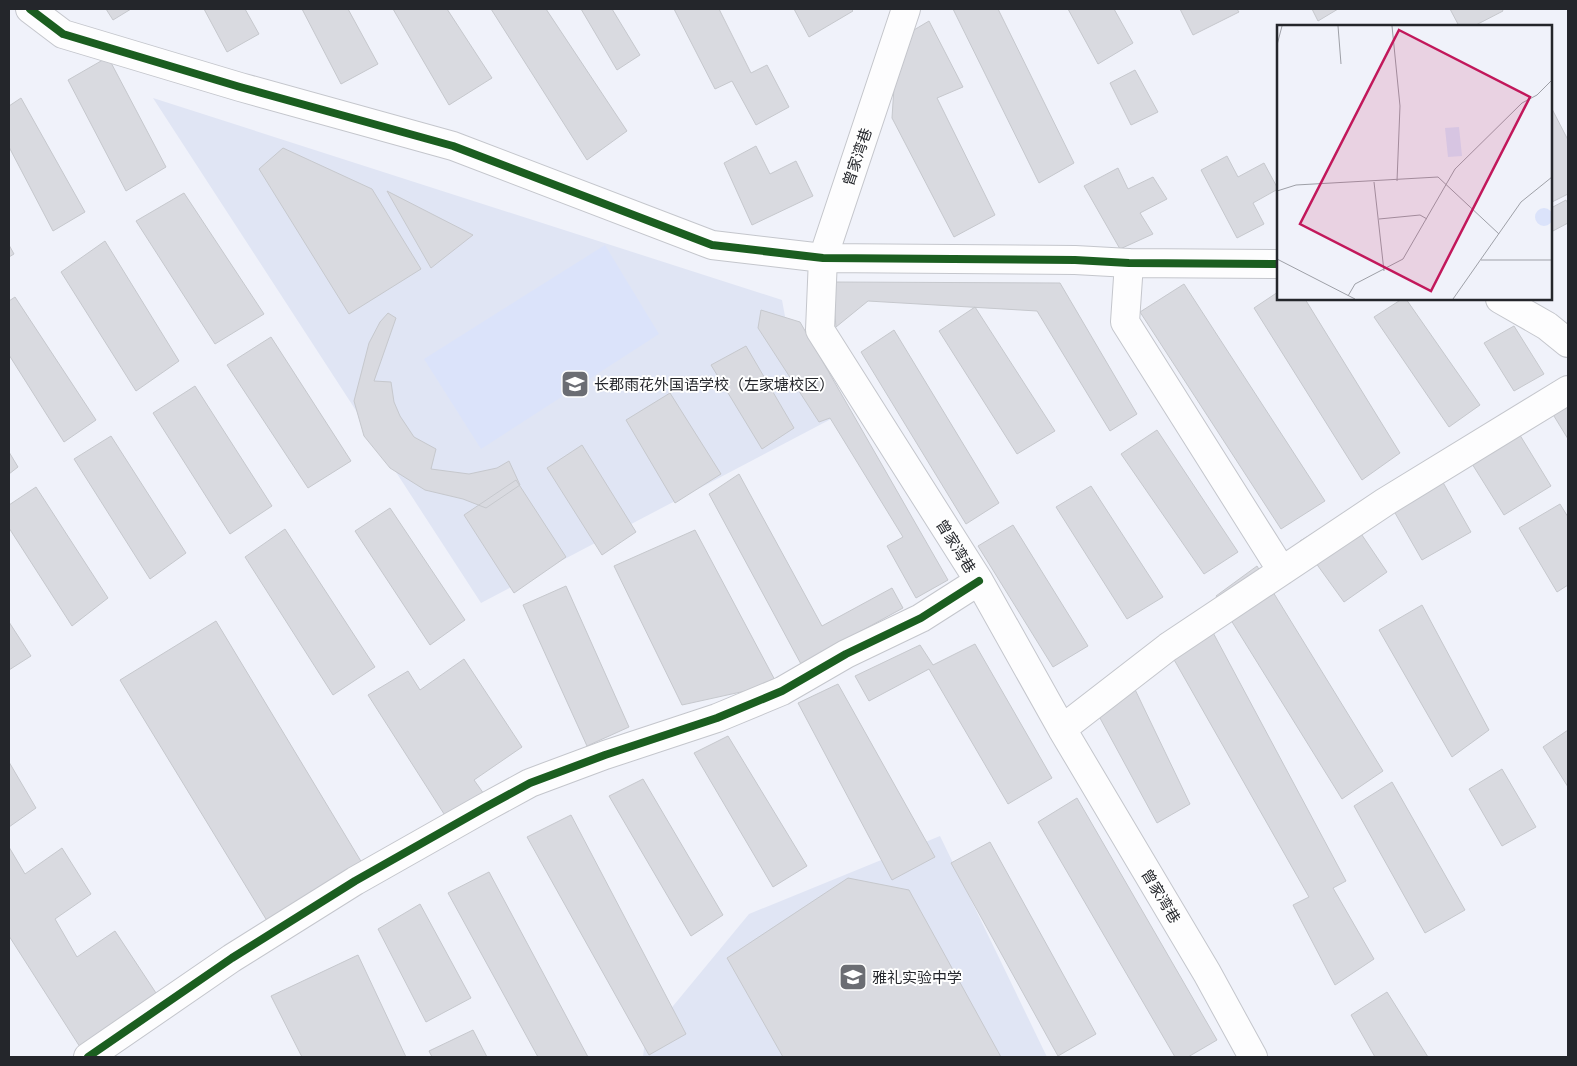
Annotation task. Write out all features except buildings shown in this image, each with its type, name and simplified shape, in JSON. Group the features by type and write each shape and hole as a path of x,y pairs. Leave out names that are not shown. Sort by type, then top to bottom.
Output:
{"street":[{"path":"30,9 63,34 240,87 453,146 712,245 823,258 1277,264"},
{"name":"曾家湾巷","path":"906,9 823,258 820,330 979,581 1062,729 1207,973 1253,1057"},
{"path":"1130,263 1125,322 1282,570"},
{"path":"1502,300 1547,326 1568,343"},
{"path":"1062,729 1168,647 1282,570 1385,502 1568,390"},
{"path":"88,1057 232,958 355,881 530,783 717,718 782,691 846,654 921,618 979,581"}],"shaded area":[{"name":"长郡雨花外国语学校（左家塘校区）","path":"153,98 782,300 791,349 833,418 481,603"},
{"path":"605,245 659,334 481,449 424,359"},
{"name":"雅礼实验中学","path":"940,836 1047,1057 643,1057 645,1040 749,914"}],"cycle path":[{"path":"30,9 63,34 240,87 453,146 712,245 823,258 1277,264"},
{"path":"88,1057 232,958 355,881 530,783 605,755 717,718 782,691 846,654 921,618 979,581"}],"place":[{"name":"长郡雨花外国语学校（左家塘校区）","path":"575,384"},
{"name":"雅礼实验中学","path":"853,977"}]}
